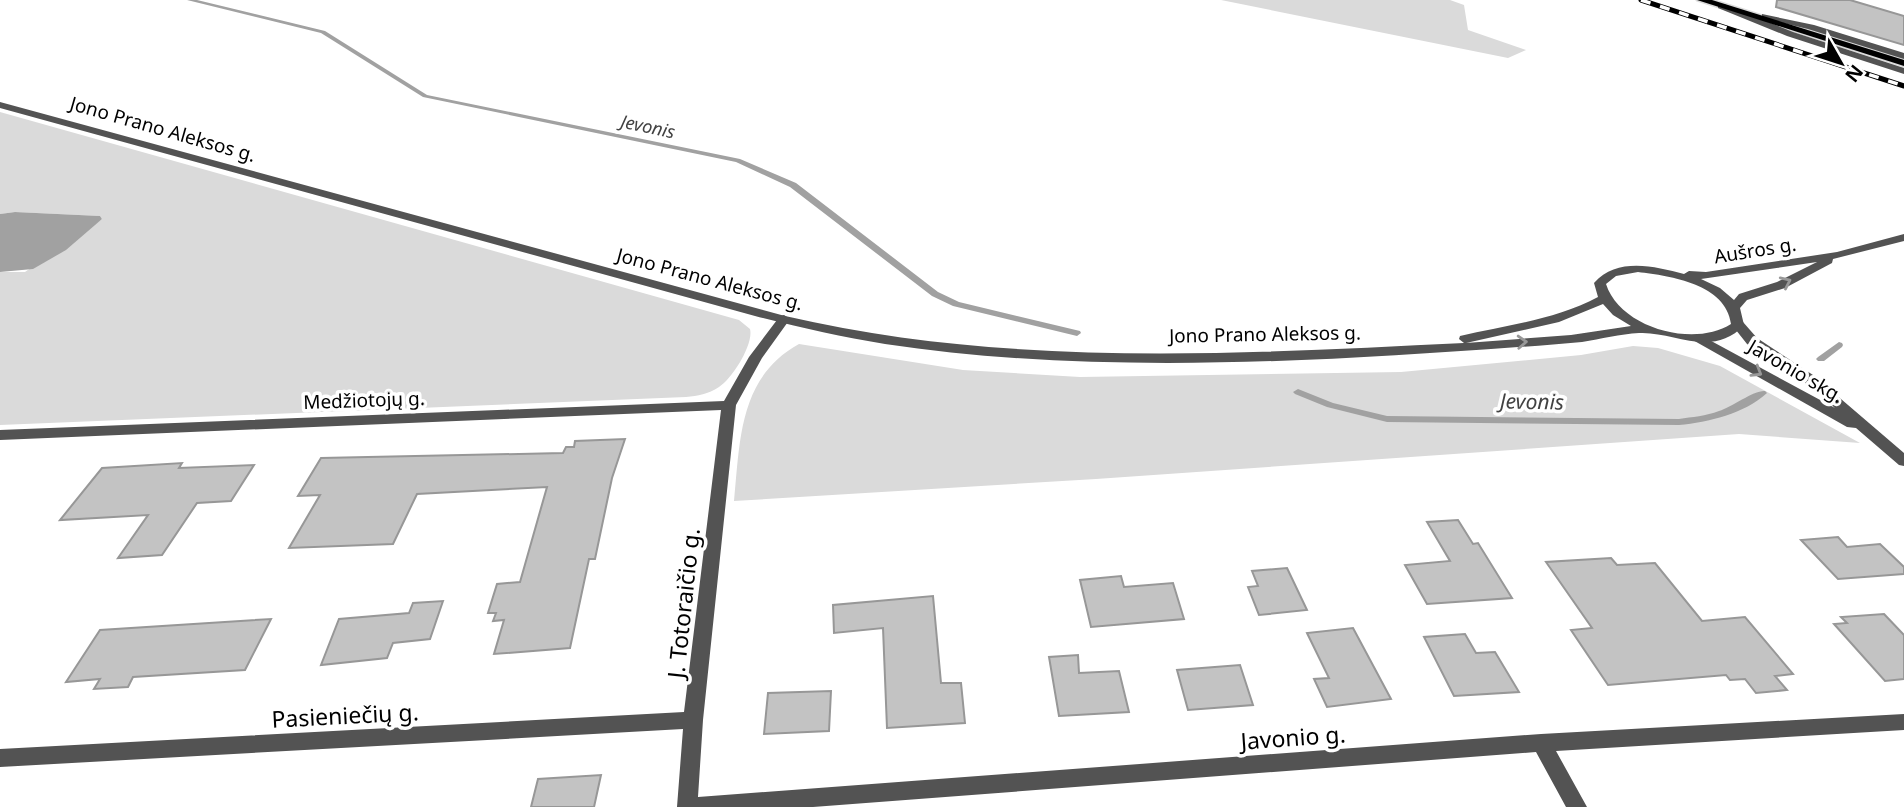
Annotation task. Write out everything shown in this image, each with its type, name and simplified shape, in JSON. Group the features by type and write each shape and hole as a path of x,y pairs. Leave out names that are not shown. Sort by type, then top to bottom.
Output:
{"main road":[{"path":"1702,0 1904,63"}],"street":[{"path":"1720,6 1811,27 1904,56"},
{"path":"1720,6 1790,34 1904,71"},
{"name":"Jono Prano Aleksos g.","path":"0,104 785,319 885,340 1051,355 1243,355 1574,339 1623,329 1649,329"},
{"name":"Aušros g.","path":"1676,274 1706,276 1838,255 1904,237"},
{"name":"Aušros g.","path":"1734,307 1743,298 1782,285 1838,255"},
{"path":"1638,268 1676,274 1711,288 1734,307 1739,317 1738,325 1724,336 1697,339 1649,329 1621,315 1604,299 1600,283 1612,273 1638,268"},
{"name":"Jono Prano Aleksos g.","path":"1429,348 1544,320 1592,306 1604,299"},
{"path":"729,405 756,357 785,319"},
{"name":"Javonio skg.","path":"1738,325 1752,341 1808,378 1904,461"},
{"name":"Javonio skg.","path":"1697,339 1875,437"},
{"name":"Medžiotojų g.","path":"0,435 729,405"},
{"name":"J. Totoraičio g.","path":"687,807 693,720 729,405"},
{"name":"Pasieniečių g.","path":"0,758 693,720"},
{"name":"Javonio g.","path":"687,807 1541,743 1904,722"},
{"path":"1541,743 1577,807"}],"shaded area":[{"path":"1221,0 1450,0 1464,5 1468,30 1526,50 1508,58"},
{"path":"0,112 739,320 750,329 749,343 741,361 724,383 711,391 690,397 0,425 0,272 25,272 102,219 100,216 15,212 0,214"},
{"path":"15,212 100,216 102,219 66,250 33,269 0,272 0,214"},
{"path":"799,344 963,370 1080,377 1401,372 1581,355 1633,346 1658,348 1720,366 1860,443 1739,434 1096,479 734,501 741,433 754,392 764,374 779,358"}],"building":[{"path":"1777,0 1850,0 1904,16 1904,45 1776,7"},
{"path":"625,439 612,478 595,559 589,559 570,648 494,654 504,620 493,621 496,613 488,613 497,584 520,582 547,487 417,494 393,544 289,548 320,495 298,496 321,458 563,453 566,447 574,447 575,441"},
{"path":"182,463 179,468 254,465 231,501 197,503 162,555 118,558 148,515 60,520 102,468"},
{"path":"1458,520 1473,544 1478,543 1512,598 1427,604 1405,565 1450,561 1427,522"},
{"path":"1838,537 1847,547 1880,544 1904,567 1904,574 1838,579 1801,540"},
{"path":"1611,558 1617,565 1655,563 1702,621 1745,617 1793,674 1775,676 1787,690 1756,693 1745,679 1730,680 1726,675 1608,685 1571,630 1592,628 1546,562"},
{"path":"1287,568 1307,610 1259,615 1248,587 1258,586 1252,571"},
{"path":"1121,576 1124,587 1173,583 1184,619 1091,627 1080,580"},
{"path":"933,596 941,683 961,683 965,723 887,728 883,628 834,633 833,605"},
{"path":"443,601 430,639 393,643 387,658 321,665 339,619 409,613 413,603"},
{"path":"1884,614 1904,635 1904,679 1885,681 1834,624 1847,623 1841,617"},
{"path":"271,619 245,670 133,677 128,687 94,689 100,679 66,682 100,630"},
{"path":"1353,628 1391,699 1327,707 1314,679 1329,678 1307,633"},
{"path":"1465,634 1476,653 1495,652 1519,692 1454,696 1424,637"},
{"path":"1078,655 1079,673 1119,671 1129,712 1059,716 1049,657"},
{"path":"1240,665 1253,705 1188,710 1177,670"},
{"path":"831,691 829,731 764,734 768,693"},
{"path":"601,775 594,807 531,807 538,779"}],"waterway":[{"name":"Jevonis","path":"190,0 323,32 425,96 738,160 793,185 935,294 956,304 1077,333"},
{"name":"Jevonis","path":"1821,359 1839,345"},
{"name":"Jevonis","path":"1298,392 1330,405 1387,419 1679,422 1723,414 1762,393"}],"railway":[{"path":"1641,0 1904,86"}]}
